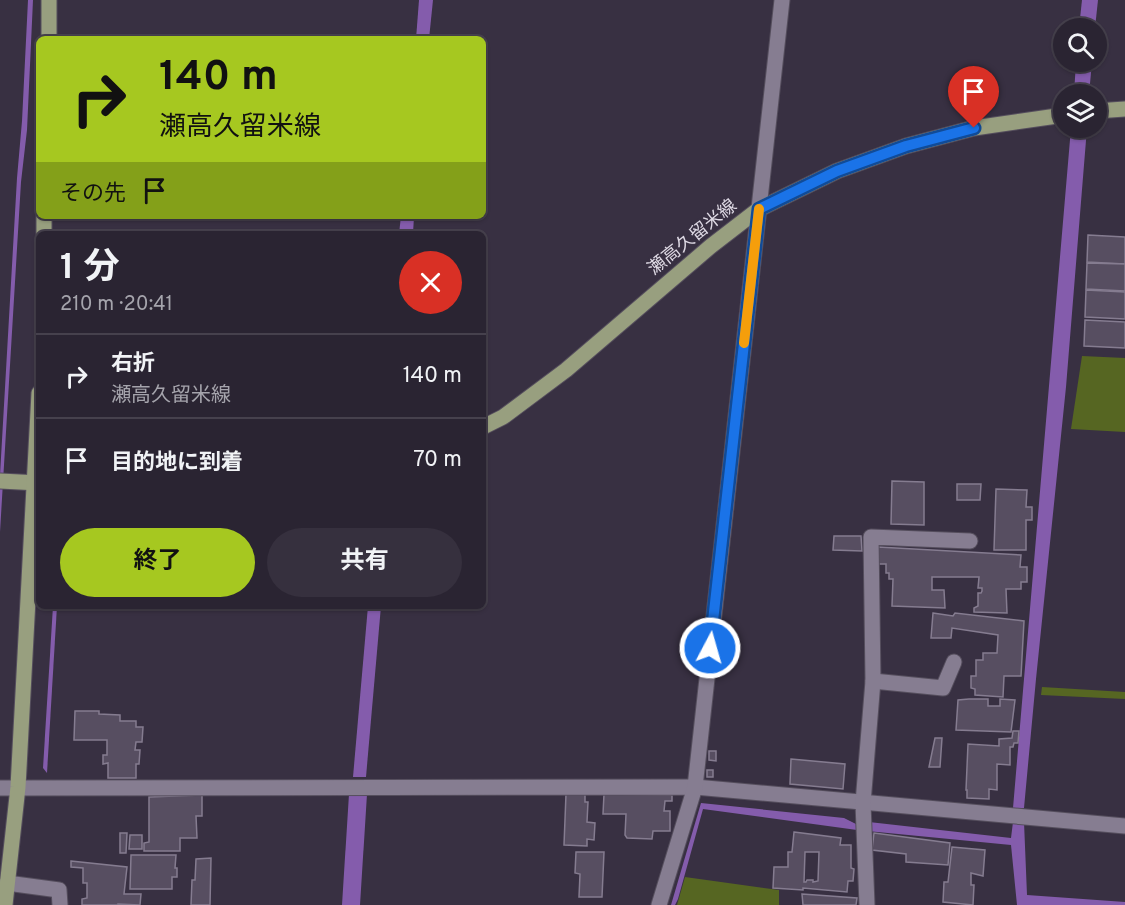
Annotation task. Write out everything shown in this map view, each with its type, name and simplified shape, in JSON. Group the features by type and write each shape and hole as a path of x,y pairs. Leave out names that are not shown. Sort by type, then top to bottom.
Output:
{"main road":[{"path":"49,0 49,36"},
{"path":"1107,110 1125,109"},
{"name":"瀬高久留米線","path":"486,426 503,417 566,370 711,246 759,209 837,171 906,146 974,128 1053,117"},
{"path":"3,481 36,483"},
{"path":"5,905 18,787 36,499"}],"street":[{"path":"658,905 695,786 782,0"},
{"path":"867,905 863,803 873,681 871,537 970,541"},
{"path":"873,681 944,688 954,662"},
{"path":"0,788 695,786 1125,826"},
{"path":"7,883 59,890 60,905"}],"green space":[{"path":"1082,356 1125,358 1125,432 1071,429"},
{"path":"1042,687 1125,692 1125,699 1041,695"},
{"path":"685,877 779,890 779,905 677,905"}],"shaded area":[{"path":"28,0 33,0 27,130 21,182 0,532 0,475"},
{"path":"419,0 433,0 429,36 416,36"},
{"path":"1082,0 1098,0 1096,18 1080,18"},
{"path":"1075,72 1091,72 1090,84 1075,84"},
{"path":"1070,138 1086,138 1066,387 1024,808 1013,808"},
{"path":"401,219 414,219 413,231 399,231"},
{"path":"53,609 57,609 47,773 43,768"},
{"path":"368,609 381,609 366,777 353,777"},
{"path":"349,794 367,794 360,905 342,905"},
{"path":"701,803 844,818 856,824 869,822 1011,838 1013,822 1024,822 1027,895 1125,902 1125,905 1017,905 1011,845 857,830 703,809 678,899 675,905 671,905"}],"building":[{"path":"1088,235 1125,237 1125,264 1087,262"},
{"path":"1087,263 1125,264 1125,291 1086,289"},
{"path":"1086,290 1125,292 1125,319 1085,317"},
{"path":"1085,320 1125,322 1125,348 1084,346"},
{"path":"892,481 924,482 924,525 891,524"},
{"path":"957,484 981,484 980,500 957,500"},
{"path":"996,489 1027,490 1026,507 1032,507 1032,520 1026,520 1026,550 994,550"},
{"path":"834,536 861,536 862,551 833,550"},
{"path":"878,547 1021,555 1020,567 1027,567 1027,582 1021,582 1021,589 1006,589 1007,613 974,612 974,608 978,606 978,593 982,591 982,588 978,588 979,577 932,577 932,590 944,590 945,608 892,606 893,579 889,579 889,573 886,573 886,564 878,564"},
{"path":"933,613 953,616 955,613 1024,621 1021,676 1004,676 1003,697 975,695 975,689 971,688 971,676 976,676 976,660 983,660 983,653 997,653 998,635 952,628 951,638 931,638"},
{"path":"988,699 988,706 1000,706 1000,699 1015,700 1011,732 956,730 958,700"},
{"path":"75,711 99,711 99,714 120,715 120,721 136,721 136,727 143,727 142,742 136,742 135,750 140,750 139,764 136,764 136,778 108,778 108,763 103,764 103,755 107,755 107,740 74,740"},
{"path":"1013,731 1019,731 1018,743 1010,747 1010,765 997,764 997,790 989,789 989,799 967,798 968,744 999,746 999,739 1012,738"},
{"path":"935,738 942,738 940,767 929,767"},
{"path":"709,751 716,751 716,761 709,760"},
{"path":"791,759 845,764 843,789 790,784"},
{"path":"707,770 713,770 713,777 707,777"},
{"path":"566,794 585,794 585,802 588,802 587,822 595,823 594,840 587,839 587,846 564,845"},
{"path":"604,794 672,795 672,801 665,801 664,811 670,811 670,831 653,831 652,839 627,838 625,835 626,814 603,814"},
{"path":"202,795 202,816 196,816 197,838 180,838 180,851 144,851 144,843 149,842 149,797"},
{"path":"794,832 841,838 840,845 851,845 853,881 848,881 847,892 773,888 774,867 788,867 788,852 792,852","holes":["805,852 819,852 818,881 804,882"]},
{"path":"120,833 127,833 126,853 120,853"},
{"path":"874,833 950,843 948,865 906,862 906,854 872,850"},
{"path":"130,835 142,835 142,849 129,849"},
{"path":"952,847 985,850 983,876 971,873 971,885 974,885 973,905 943,902 944,882 948,882"},
{"path":"576,852 604,852 602,897 579,897 580,874 575,873"},
{"path":"131,855 176,855 177,877 172,877 172,889 130,889"},
{"path":"211,858 210,905 191,905 196,859"},
{"path":"71,861 127,867 124,894 141,894 140,905 82,905 82,899 87,898 87,883 83,883 83,868 71,867"},
{"path":"802,894 857,898 856,905 803,905"}],"slow traffic":[{"path":"744,343 759,209"}],"route":[{"path":"710,648 759,209 837,171 906,146 974,128"}]}
